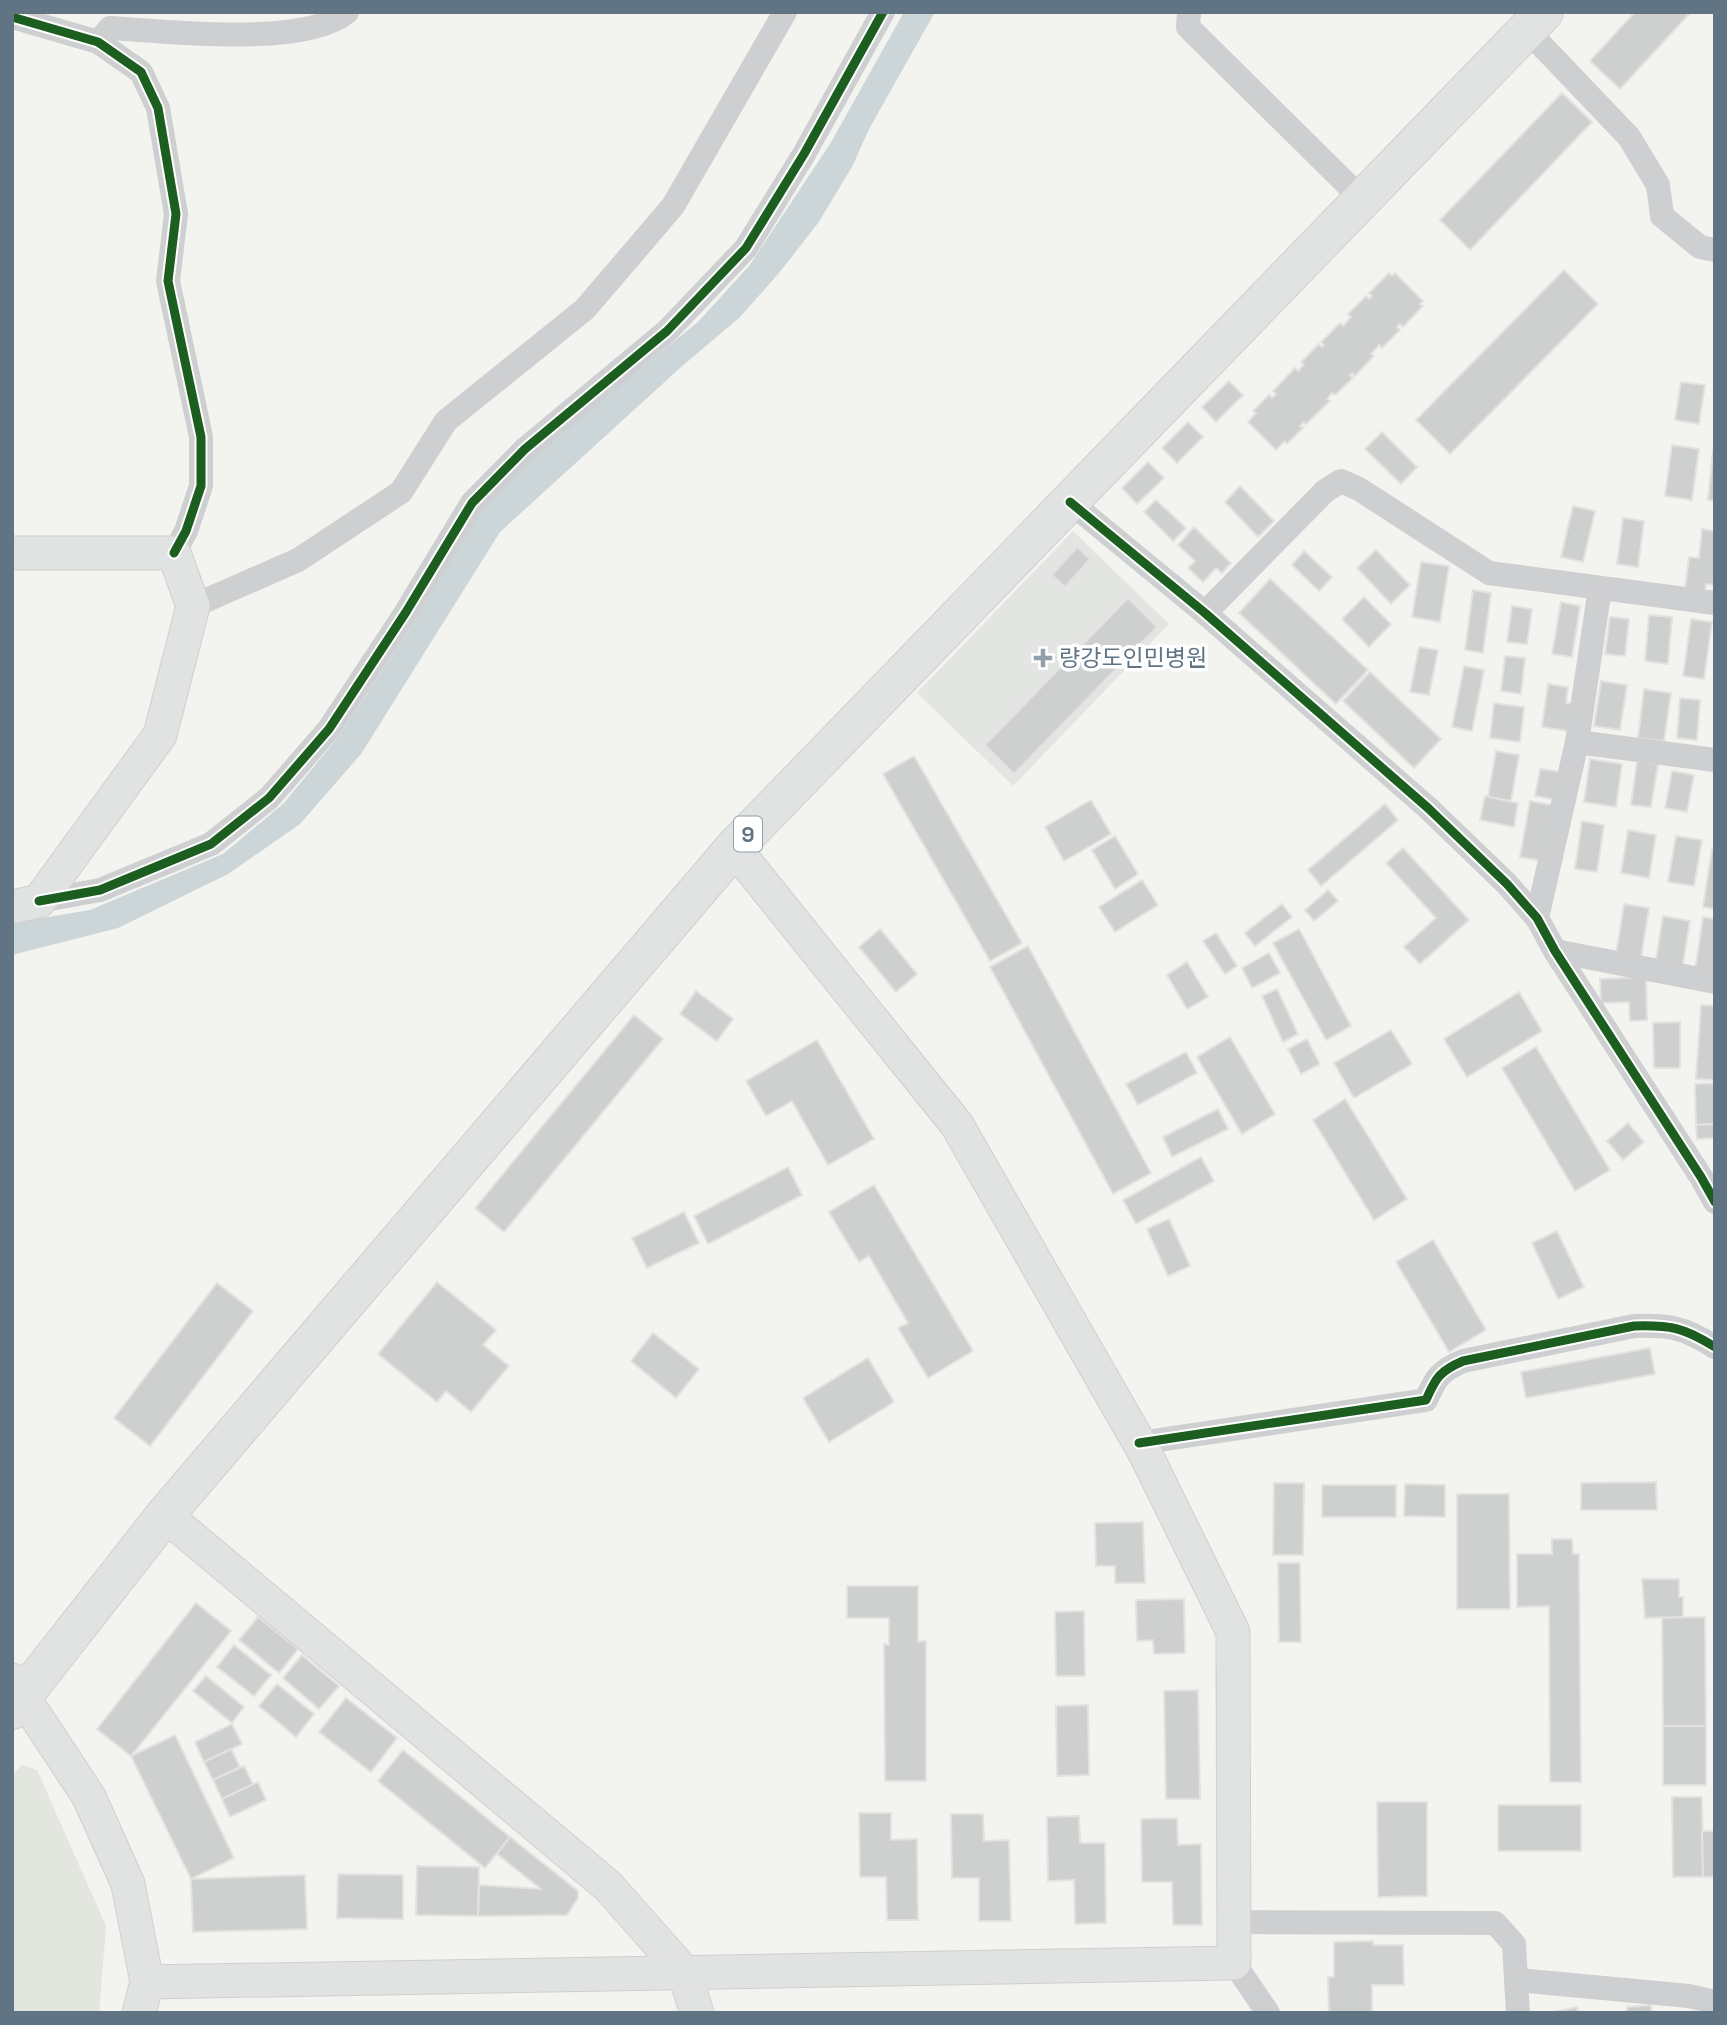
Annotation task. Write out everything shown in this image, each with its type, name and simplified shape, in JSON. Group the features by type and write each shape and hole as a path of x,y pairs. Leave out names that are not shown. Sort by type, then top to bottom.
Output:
{"main road":[{"name":"9","path":"16,1696 165,1515 734,848 1536,21"},
{"path":"12,553 174,553 193,606 160,735 26,904"},
{"path":"16,1696 89,1797 128,1884 143,1997 684,1972 1234,1963 1233,1632 1139,1443 957,1125 734,848"},
{"path":"165,1515 608,1886 684,1972 697,2013"}],"street":[{"path":"98,43 110,27 265,35 313,27 347,12"},
{"path":"193,606 298,560 401,492 446,421 585,309 673,206 785,12"},
{"path":"26,904 100,890 211,844 269,797 329,729 472,503 525,449 667,331 746,248 804,154 883,12"},
{"path":"1189,12 1188,27 1362,199"},
{"path":"12,17 98,43 141,72 158,108 176,214 168,281 201,437 201,485 186,531 174,553"},
{"path":"1536,21 1629,137 1658,185 1662,216 1700,247 1715,250"},
{"path":"1205,613 1325,491 1340,481 1359,489 1489,573 1715,603"},
{"path":"1070,502 1205,613 1428,808 1507,884 1537,918 1555,951 1715,1202"},
{"path":"1537,918 1577,742 1600,588"},
{"path":"1577,742 1715,760"},
{"path":"1555,951 1715,982"},
{"path":"1139,1443 1426,1400 1444,1370 1463,1361 1634,1326 1661,1325 1684,1329 1715,1347"},
{"path":"1234,1922 1495,1923 1514,1944 1518,2013"},
{"path":"1234,1963 1268,2013"},
{"path":"1517,1980 1689,1996 1715,2002"}],"shaded area":[{"path":"904,12 935,12 869,129 852,167 818,223 740,317 500,532 361,754 300,824 228,874 118,928 12,955 12,923 90,910 223,854 284,803 339,736 417,617 480,511 533,455 698,322 749,266 830,144"},
{"name":"량강도인민병원","path":"1073,531 1169,624 1013,786 917,693"},
{"path":"22,1765 37,1770 106,1926 99,2013 12,2013 12,1776"}],"building":[{"path":"1635,12 1691,12 1620,89 1590,61"},
{"path":"1562,93 1592,122 1470,250 1440,220"},
{"path":"1564,270 1598,304 1450,454 1416,420"},
{"path":"1389,273 1392,276 1395,273 1423,301 1420,304 1423,306 1403,327 1400,324 1397,327 1400,330 1382,348 1379,345 1371,354 1374,356 1355,376 1352,373 1350,375 1353,378 1335,395 1332,393 1327,399 1330,401 1306,424 1304,422 1300,426 1303,428 1287,444 1285,441 1276,450 1248,422 1256,413 1253,411 1269,395 1272,398 1276,394 1273,391 1295,368 1298,371 1304,365 1301,362 1319,344 1322,347 1324,345 1321,342 1340,323 1343,326 1351,317 1348,314 1366,296 1369,299 1372,296 1369,293"},
{"path":"1229,381 1243,395 1216,422 1202,407"},
{"path":"1681,382 1705,385 1699,424 1675,420"},
{"path":"1188,422 1203,437 1177,463 1162,448"},
{"path":"1382,432 1417,467 1401,484 1365,449"},
{"path":"1672,445 1699,449 1692,500 1665,496"},
{"path":"1715,451 1715,501 1708,500"},
{"path":"1148,462 1164,478 1137,504 1122,488"},
{"path":"1240,486 1274,521 1258,537 1225,502"},
{"path":"1156,500 1186,528 1173,541 1144,512"},
{"path":"1573,506 1595,511 1583,562 1561,557"},
{"path":"1623,518 1644,521 1638,567 1617,564"},
{"path":"1194,527 1231,563 1222,573 1216,568 1203,582 1188,568 1195,561 1178,545"},
{"path":"1702,529 1715,531 1715,585 1706,584 1705,593 1685,590 1689,557 1699,558"},
{"path":"1077,547 1090,559 1065,587 1052,575"},
{"path":"1376,550 1410,585 1391,604 1357,568"},
{"path":"1304,551 1332,577 1319,591 1292,565"},
{"path":"1421,562 1449,566 1440,622 1412,617"},
{"path":"1270,579 1368,670 1336,704 1239,613"},
{"path":"1473,590 1491,593 1483,653 1465,650"},
{"path":"1364,597 1391,624 1369,647 1342,619"},
{"path":"1128,598 1157,627 1014,774 985,745"},
{"path":"1561,602 1580,606 1572,657 1552,654"},
{"path":"1512,606 1532,609 1527,644 1507,642"},
{"path":"1649,615 1672,617 1668,664 1645,661"},
{"path":"1610,617 1629,619 1625,656 1605,654"},
{"path":"1691,619 1712,622 1704,679 1683,676"},
{"path":"1419,647 1438,650 1429,695 1410,692"},
{"path":"1505,656 1525,658 1521,694 1501,691"},
{"path":"1464,666 1484,670 1472,731 1452,727"},
{"path":"1370,672 1441,739 1414,768 1343,701"},
{"path":"1601,681 1627,685 1620,730 1594,726"},
{"path":"1548,684 1568,687 1566,703 1572,704 1568,731 1542,727"},
{"path":"1644,689 1671,693 1664,741 1638,738"},
{"path":"1680,698 1700,700 1697,740 1677,738"},
{"path":"1494,703 1524,707 1520,742 1490,738"},
{"path":"1496,751 1519,755 1511,801 1488,797"},
{"path":"914,756 1022,943 990,961 883,774"},
{"path":"1590,759 1622,764 1616,807 1584,802"},
{"path":"1637,761 1658,764 1651,807 1631,805"},
{"path":"1540,769 1562,772 1557,800 1535,796"},
{"path":"1672,771 1694,775 1687,812 1665,808"},
{"path":"1485,796 1518,803 1514,827 1480,820"},
{"path":"1091,800 1111,834 1064,861 1045,827"},
{"path":"1530,801 1552,805 1542,861 1520,857"},
{"path":"1385,804 1398,820 1321,886 1308,870"},
{"path":"1582,821 1604,825 1597,872 1575,869"},
{"path":"1628,830 1656,835 1649,878 1621,873"},
{"path":"1115,836 1138,874 1115,889 1092,850"},
{"path":"1676,836 1702,840 1694,886 1668,882"},
{"path":"1403,848 1469,920 1420,964 1404,947 1436,918 1386,863"},
{"path":"1712,849 1715,850 1715,909 1703,907"},
{"path":"1142,880 1158,905 1115,932 1099,907"},
{"path":"1328,890 1338,901 1314,921 1305,910"},
{"path":"1282,904 1292,917 1255,946 1245,933"},
{"path":"1624,904 1649,908 1641,958 1616,954"},
{"path":"1663,916 1690,921 1682,970 1655,965"},
{"path":"1703,917 1715,919 1715,973 1695,970"},
{"path":"880,929 917,974 896,992 859,947"},
{"path":"1299,929 1351,1026 1326,1040 1273,943"},
{"path":"1216,933 1237,966 1225,974 1203,941"},
{"path":"1028,946 1151,1173 1113,1194 990,967"},
{"path":"1269,953 1280,973 1252,988 1242,968"},
{"path":"1187,962 1208,997 1187,1009 1167,975"},
{"path":"1646,977 1647,1020 1630,1021 1629,1002 1601,1003 1600,979"},
{"path":"1277,989 1298,1034 1283,1042 1262,996"},
{"path":"696,991 733,1019 717,1041 680,1014"},
{"path":"1519,992 1542,1031 1467,1077 1444,1039"},
{"path":"1701,1005 1715,1006 1715,1080 1696,1079"},
{"path":"634,1015 663,1039 504,1232 475,1208"},
{"path":"1680,1022 1680,1068 1654,1068 1653,1023"},
{"path":"1391,1030 1412,1064 1354,1098 1334,1063"},
{"path":"1230,1037 1275,1114 1242,1134 1197,1057"},
{"path":"1307,1039 1320,1064 1301,1074 1288,1049"},
{"path":"817,1040 874,1139 828,1165 792,1101 766,1116 746,1081"},
{"path":"1536,1047 1610,1170 1575,1191 1502,1068"},
{"path":"1186,1052 1197,1073 1138,1105 1126,1084"},
{"path":"1715,1083 1715,1124 1696,1125 1695,1084"},
{"path":"1345,1099 1407,1199 1374,1220 1313,1120"},
{"path":"1218,1109 1228,1129 1172,1157 1163,1137"},
{"path":"1628,1123 1644,1142 1623,1160 1607,1141"},
{"path":"1715,1124 1715,1138 1697,1139 1696,1125"},
{"path":"1201,1157 1214,1181 1136,1224 1123,1200"},
{"path":"788,1167 802,1195 708,1244 694,1216"},
{"path":"874,1185 973,1351 928,1378 898,1328 908,1323 869,1256 859,1262 829,1212"},
{"path":"684,1212 699,1243 647,1268 632,1238"},
{"path":"1169,1219 1190,1266 1168,1276 1147,1229"},
{"path":"1557,1231 1584,1287 1558,1299 1532,1243"},
{"path":"1433,1240 1486,1330 1449,1352 1396,1262"},
{"path":"437,1282 496,1330 483,1345 509,1366 471,1412 446,1391 437,1402 378,1354"},
{"path":"217,1283 253,1311 150,1446 114,1418"},
{"path":"653,1333 699,1369 676,1398 631,1361"},
{"path":"1650,1348 1655,1374 1526,1398 1521,1372"},
{"path":"868,1358 894,1402 829,1442 803,1398"},
{"path":"1656,1482 1657,1510 1581,1510 1581,1483"},
{"path":"1274,1483 1304,1483 1303,1555 1273,1555"},
{"path":"1405,1484 1445,1485 1445,1517 1404,1516"},
{"path":"1322,1485 1396,1485 1396,1517 1322,1517"},
{"path":"1457,1494 1509,1494 1510,1609 1457,1609"},
{"path":"1143,1522 1145,1583 1115,1583 1115,1566 1096,1566 1095,1523"},
{"path":"1552,1539 1572,1539 1573,1554 1579,1554 1581,1782 1550,1782 1549,1606 1517,1607 1517,1554 1552,1554"},
{"path":"1278,1563 1300,1563 1301,1642 1279,1642"},
{"path":"1642,1579 1679,1579 1683,1617 1645,1618"},
{"path":"847,1586 918,1586 918,1642 926,1641 926,1781 885,1781 884,1644 889,1645 889,1618 847,1618"},
{"path":"1184,1599 1185,1653 1154,1654 1153,1640 1137,1641 1136,1600"},
{"path":"196,1603 231,1631 131,1756 97,1729"},
{"path":"1084,1611 1085,1676 1056,1676 1055,1612"},
{"path":"258,1617 298,1649 279,1673 239,1640"},
{"path":"1705,1617 1706,1726 1663,1726 1662,1618"},
{"path":"234,1645 271,1675 254,1696 217,1667"},
{"path":"302,1655 339,1686 319,1709 283,1678"},
{"path":"206,1676 244,1707 232,1723 193,1691"},
{"path":"277,1684 314,1714 296,1737 259,1706"},
{"path":"1198,1690 1200,1799 1166,1799 1164,1691"},
{"path":"346,1698 397,1738 371,1772 319,1732"},
{"path":"1088,1705 1089,1775 1057,1776 1056,1706"},
{"path":"232,1724 242,1744 204,1762 195,1742"},
{"path":"1663,1726 1706,1726 1706,1785 1663,1785"},
{"path":"175,1735 234,1858 191,1879 131,1756"},
{"path":"231,1749 240,1767 213,1780 204,1762"},
{"path":"403,1750 510,1837 485,1868 378,1781"},
{"path":"244,1766 253,1784 222,1799 213,1780"},
{"path":"258,1782 266,1800 230,1817 222,1799"},
{"path":"1672,1797 1702,1797 1703,1877 1673,1877"},
{"path":"1377,1802 1427,1802 1427,1896 1378,1897"},
{"path":"1498,1805 1581,1805 1581,1851 1498,1851"},
{"path":"859,1813 891,1813 891,1840 917,1839 918,1920 887,1920 886,1877 860,1877"},
{"path":"951,1814 983,1814 984,1841 1009,1840 1011,1921 979,1921 979,1878 952,1878"},
{"path":"1079,1816 1080,1843 1105,1843 1106,1923 1075,1924 1074,1880 1048,1881 1047,1817"},
{"path":"1177,1818 1178,1845 1201,1844 1202,1925 1173,1925 1172,1882 1142,1882 1141,1819"},
{"path":"1702,1831 1715,1831 1715,1877 1703,1877"},
{"path":"510,1837 578,1891 578,1898 567,1915 478,1916 479,1885 541,1889 497,1854"},
{"path":"417,1866 479,1867 478,1916 416,1915"},
{"path":"338,1874 403,1875 403,1919 337,1918"},
{"path":"305,1875 307,1929 193,1932 191,1879"},
{"path":"1373,1941 1373,1945 1403,1945 1404,1985 1372,1985 1372,2013 1329,2013 1328,1977 1334,1977 1334,1942"},
{"path":"1651,2005 1652,2013 1627,2013 1627,2007"},
{"path":"1577,2007 1578,2013 1551,2013"}],"cycle path":[{"path":"39,901 100,890 211,844 269,798 329,729 406,612 472,503 525,449 667,331 746,248 804,154 883,12"},
{"path":"12,17 98,42 141,72 158,108 176,214 168,281 201,437 201,486 186,531 174,553"},
{"path":"1070,502 1205,613 1428,808 1507,884 1537,918 1555,951 1715,1202"},
{"path":"1139,1443 1426,1400 1440,1376 1463,1361 1634,1326 1676,1329 1715,1347"}],"place":[{"name":"량강도인민병원","path":"1043,658"}]}
